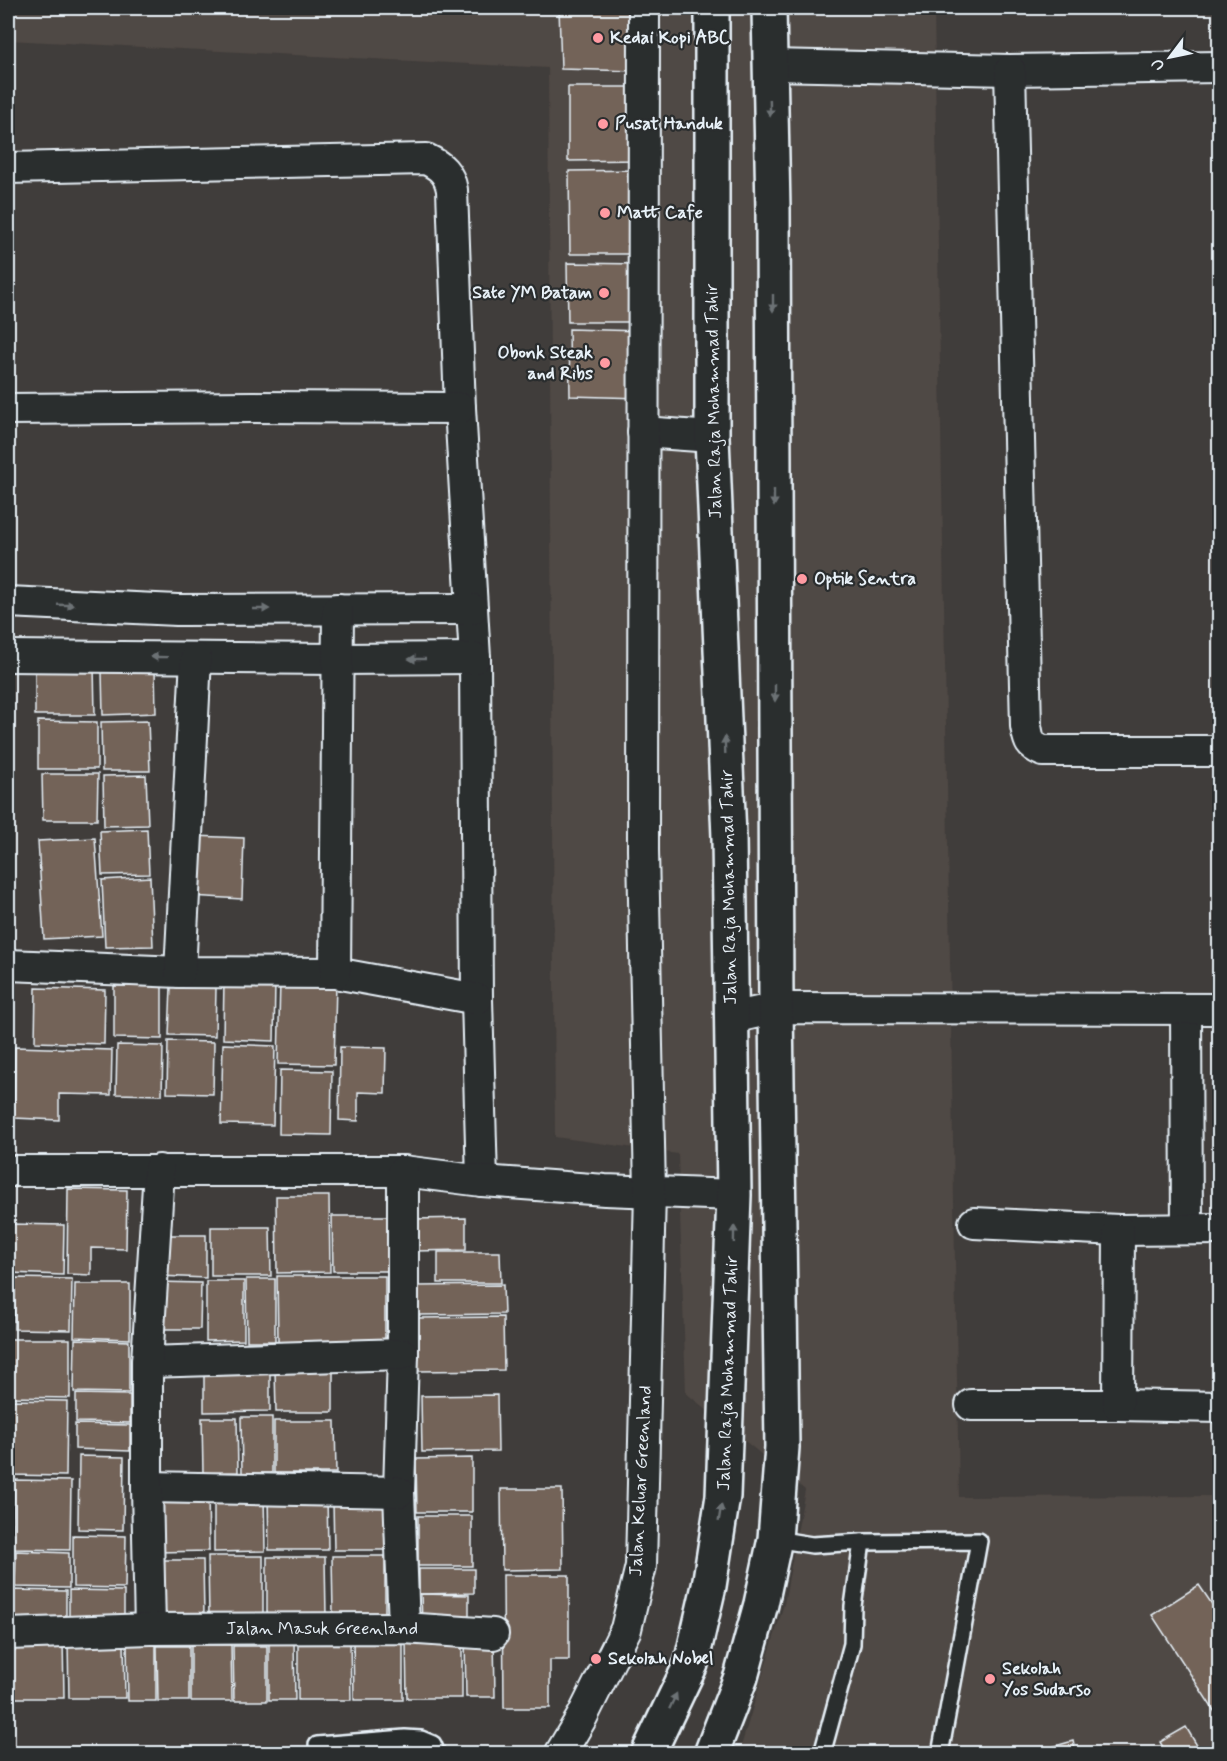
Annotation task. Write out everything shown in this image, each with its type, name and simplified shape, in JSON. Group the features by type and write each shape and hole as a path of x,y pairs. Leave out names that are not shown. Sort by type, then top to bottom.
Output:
{"main road":[{"name":"Jalan Raja Mohammad Tahir","path":"648,1754 691,1664 709,1586 723,1496 734,1195 729,837 712,437 712,8"},
{"path":"711,1754 741,1677 761,1604 775,1539 782,1447 776,1008 773,222 769,8"}],"street":[{"name":"Jalan Keluar Greenland","path":"560,1754 582,1717 626,1629 641,1566 650,1192 643,850 644,8"},
{"path":"769,65 1010,70 1220,68"},
{"path":"1010,70 1028,740 1032,746 1043,751 1220,752"},
{"path":"8,168 426,159 439,165 449,177 452,190 460,408 475,658 477,999 482,1181"},
{"path":"8,409 460,408"},
{"path":"643,432 712,437"},
{"path":"8,602 177,610 472,609"},
{"path":"335,973 338,609"},
{"path":"8,656 475,658"},
{"path":"180,972 195,658"},
{"path":"8,965 180,972 335,973 477,999"},
{"path":"732,1018 776,1008 1220,1009"},
{"path":"1186,1009 1187,1229"},
{"path":"150,1629 147,1362 159,1170"},
{"path":"8,1171 403,1171 482,1181 734,1195"},
{"path":"403,1171 403,1354 399,1492 404,1628"},
{"path":"974,1223 1119,1230 1220,1229"},
{"path":"1118,1405 1119,1230"},
{"path":"147,1362 403,1354"},
{"path":"972,1405 1220,1407"},
{"path":"147,1487 399,1492"},
{"name":"Jalan Masuk Greenland","path":"8,1634 150,1629 404,1628 492,1634"}],"lane":[{"path":"775,1539 812,1545 862,1542 979,1541 940,1754"},
{"path":"822,1754 852,1644 853,1606 862,1542"},
{"path":"317,1745 405,1738 421,1739 433,1744 437,1754"}],"shaded area":[{"path":"8,8 934,8 959,1497 1219,1496 1219,1753 739,1753 784,1604 805,1490 686,1393 678,1154 555,1137 548,68 8,40"}],"building":[{"name":"Kedai Kopi ABC","path":"559,8 636,8 635,71 561,69"},
{"name":"Pusat Handuk","path":"568,87 639,87 638,160 568,161"},
{"name":"Matt Cafe","path":"640,170 640,254 570,254 569,171"},
{"name":"Sate YM Batam","path":"567,263 640,264 641,322 568,322"},
{"name":"Obonk Steak and Ribs","path":"569,329 641,331 641,398 570,396"},
{"path":"35,666 94,666 95,715 35,715"},
{"path":"155,670 156,713 103,715 102,672"},
{"path":"38,721 97,722 97,769 38,769"},
{"path":"148,721 150,771 102,771 101,722"},
{"path":"42,774 98,774 97,820 43,820"},
{"path":"146,775 148,825 104,826 103,776"},
{"path":"147,829 149,874 102,875 100,831"},
{"path":"194,836 244,838 242,899 191,896"},
{"path":"95,838 102,936 44,939 38,841"},
{"path":"150,877 153,946 105,947 102,880"},
{"path":"224,980 275,981 274,1041 223,1039"},
{"path":"280,981 336,983 334,1065 278,1064"},
{"path":"114,986 162,986 162,1039 114,1038"},
{"path":"171,987 216,988 215,1036 169,1035"},
{"path":"36,988 105,990 104,1044 35,1042"},
{"path":"168,1041 214,1042 213,1094 167,1093"},
{"path":"223,1044 275,1046 273,1125 221,1124"},
{"path":"117,1045 163,1046 162,1095 116,1094"},
{"path":"15,1047 112,1050 111,1095 59,1094 59,1120 14,1118"},
{"path":"340,1047 386,1048 385,1093 358,1092 358,1121 339,1120"},
{"path":"280,1070 332,1071 331,1135 279,1134"},
{"path":"68,1189 127,1190 126,1249 91,1248 91,1275 67,1274"},
{"path":"276,1196 329,1196 330,1272 277,1273"},
{"path":"332,1216 390,1216 391,1271 333,1271"},
{"path":"466,1218 466,1250 414,1251 414,1219"},
{"path":"9,1224 64,1225 63,1275 9,1273"},
{"path":"211,1227 270,1227 271,1276 211,1276"},
{"path":"160,1235 206,1235 206,1278 159,1276"},
{"path":"438,1252 500,1252 501,1283 438,1283"},
{"path":"277,1276 385,1276 385,1342 278,1342"},
{"path":"15,1278 72,1279 71,1330 14,1329"},
{"path":"246,1279 275,1279 275,1341 247,1341"},
{"path":"206,1281 244,1281 244,1340 206,1341"},
{"path":"159,1282 201,1283 200,1329 159,1329"},
{"path":"75,1284 130,1284 130,1339 74,1337"},
{"path":"503,1285 504,1314 418,1315 417,1286"},
{"path":"503,1317 504,1370 418,1371 417,1318"},
{"path":"8,1339 70,1339 70,1398 8,1397"},
{"path":"75,1339 129,1341 129,1393 74,1392"},
{"path":"333,1369 333,1412 276,1412 275,1370"},
{"path":"204,1370 270,1370 270,1411 204,1412"},
{"path":"76,1394 130,1395 130,1423 76,1422"},
{"path":"497,1395 498,1451 422,1452 421,1396"},
{"path":"8,1400 67,1401 66,1476 8,1475"},
{"path":"241,1417 272,1417 272,1473 242,1473"},
{"path":"202,1418 237,1418 238,1472 203,1473"},
{"path":"274,1421 335,1421 336,1473 274,1473"},
{"path":"75,1424 130,1425 130,1451 75,1449"},
{"path":"79,1456 124,1457 123,1530 78,1529"},
{"path":"472,1458 472,1512 417,1512 416,1459"},
{"path":"14,1480 71,1481 70,1550 13,1549"},
{"path":"501,1489 562,1489 563,1569 502,1570"},
{"path":"157,1493 208,1493 209,1551 157,1552"},
{"path":"214,1494 264,1494 265,1551 214,1552"},
{"path":"268,1496 327,1496 328,1550 269,1550"},
{"path":"333,1502 384,1502 385,1550 334,1550"},
{"path":"418,1516 472,1516 472,1566 418,1566"},
{"path":"73,1535 126,1536 125,1588 73,1587"},
{"path":"16,1551 69,1553 69,1588 15,1587"},
{"path":"208,1556 263,1556 263,1617 209,1617"},
{"path":"332,1556 385,1556 385,1614 333,1614"},
{"path":"267,1557 325,1557 326,1617 267,1617"},
{"path":"157,1560 203,1560 204,1617 158,1617"},
{"path":"419,1569 474,1569 474,1593 419,1594"},
{"path":"503,1575 569,1575 569,1660 550,1660 550,1708 504,1708"},
{"path":"1199,1585 1220,1616 1220,1720 1152,1615"},
{"path":"8,1590 66,1591 66,1630 8,1629"},
{"path":"69,1590 124,1591 124,1628 69,1627"},
{"path":"421,1594 469,1595 469,1624 422,1624"},
{"path":"494,1637 495,1697 466,1697 465,1638"},
{"path":"298,1638 350,1638 351,1700 298,1700"},
{"path":"353,1638 403,1638 403,1700 354,1700"},
{"path":"9,1639 63,1639 64,1698 9,1698"},
{"path":"269,1640 294,1640 295,1700 269,1700"},
{"path":"406,1641 462,1641 462,1698 407,1698"},
{"path":"68,1642 124,1642 125,1698 69,1698"},
{"path":"127,1642 156,1642 156,1701 128,1701"},
{"path":"191,1645 231,1645 232,1701 191,1701"},
{"path":"157,1646 189,1646 189,1701 158,1701"},
{"path":"233,1646 267,1646 267,1701 234,1701"},
{"path":"1186,1727 1202,1754 1167,1754 1160,1742"},
{"path":"1073,1741 1076,1754 1027,1754"},
{"path":"300,1747 301,1754 240,1754 240,1751"}],"place":[{"name":"Kedai Kopi ABC","path":"598,38"},
{"name":"Pusat Handuk","path":"603,124"},
{"name":"Matt Cafe","path":"605,213"},
{"name":"Sate YM Batam","path":"604,293"},
{"name":"Obonk Steak and Ribs","path":"605,363"},
{"name":"Optik Sentra","path":"802,579"},
{"name":"Sekolah Nobel","path":"596,1659"},
{"name":"Sekolah Yos Sudarso","path":"990,1679"}]}
